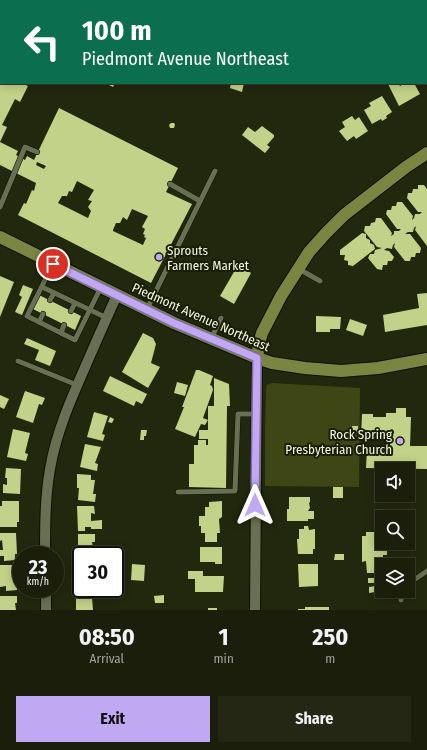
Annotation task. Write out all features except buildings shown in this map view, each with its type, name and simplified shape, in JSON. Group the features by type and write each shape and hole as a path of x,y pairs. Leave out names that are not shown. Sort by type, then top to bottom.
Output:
{"main road":[{"path":"257,358 262,333 298,268 322,237 344,215 406,167 427,153"},
{"name":"Piedmont Avenue Northeast","path":"0,237 146,310 211,339 272,363 305,368 341,370 378,368 427,359"}],"street":[{"path":"45,546 45,520 50,468 62,423 77,385 117,295"},
{"path":"255,610 257,358"},
{"path":"46,598 46,610"}],"lane":[{"path":"0,208 25,147 37,152"},
{"path":"146,310 215,172"},
{"path":"170,184 200,201"},
{"path":"53,264 27,316 75,340 101,287"},
{"path":"298,268 320,281"},
{"path":"42,287 107,318"},
{"path":"50,300 54,293"},
{"path":"71,311 75,302"},
{"path":"39,322 43,314"},
{"path":"211,339 221,318"},
{"path":"61,333 64,325"},
{"path":"18,360 77,385"},
{"path":"178,492 235,491 238,414 256,414"},
{"path":"415,579 427,571"}],"green space":[{"path":"272,383 360,388 359,487 265,486 266,389 267,385"}],"place":[{"name":"Sprouts Farmers Market","path":"159,257"},
{"name":"Rock Spring Presbyterian Church","path":"400,441"}],"route":[{"path":"53,264 174,323 257,358 255,505"}]}
